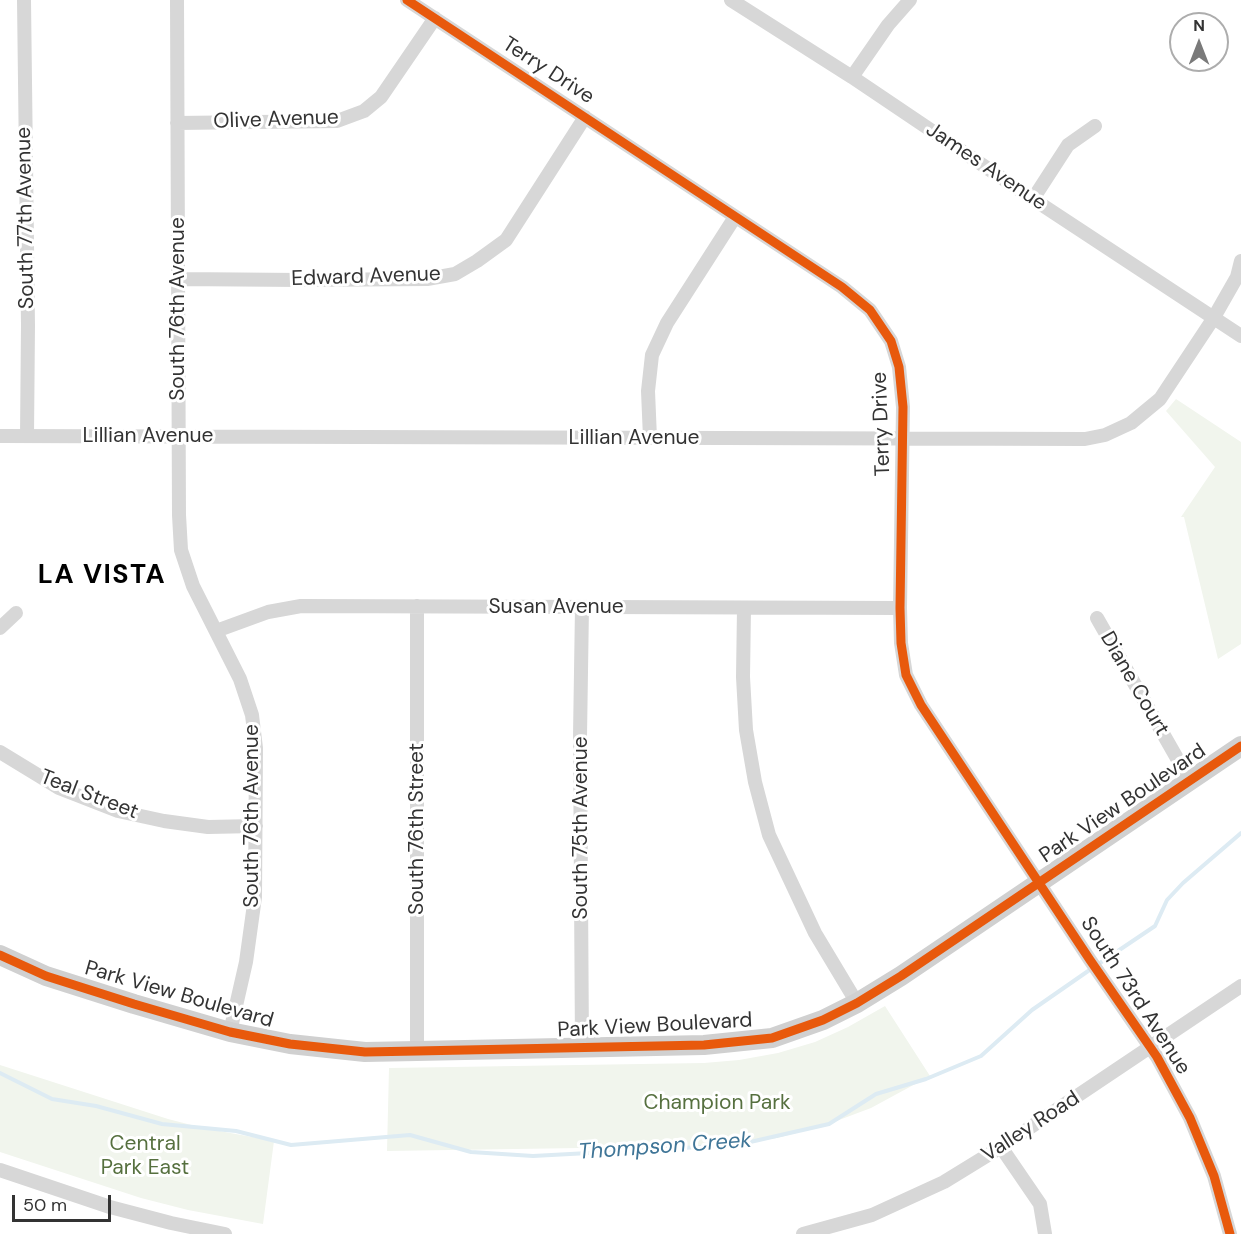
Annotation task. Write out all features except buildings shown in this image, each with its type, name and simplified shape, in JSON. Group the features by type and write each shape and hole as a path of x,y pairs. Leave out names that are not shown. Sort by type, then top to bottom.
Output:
{"street":[{"name":"South 77th Avenue","path":"24,0 27,436"},
{"name":"South 76th Avenue","path":"177,0 178,515 181,550 193,586 240,679 252,715 256,748 255,897 246,962 230,1032"},
{"name":"Terry Drive","path":"406,0 842,287 870,310 891,341 899,367 903,406 900,608 901,643 906,675 921,705 1039,882"},
{"name":"James Avenue","path":"731,0 852,77 1241,336"},
{"path":"852,77 888,25 910,0"},
{"name":"Olive Avenue","path":"177,123 337,122 364,111 381,97 435,18"},
{"name":"Edward Avenue","path":"178,279 427,279 455,274 506,240 585,117"},
{"path":"1033,199 1068,146 1095,126"},
{"path":"650,438 648,390 652,355 667,323 735,217"},
{"path":"1213,319 1237,277 1241,261"},
{"name":"Lillian Avenue","path":"0,436 1069,440 1105,435 1131,423 1154,405 1213,319"},
{"name":"Susan Avenue","path":"216,631 268,612 301,606 900,608"},
{"name":"South 76th Street","path":"417,606 417,1051"},
{"name":"South 75th Avenue","path":"582,607 580,736 582,1048"},
{"path":"744,608 743,677 746,730 755,782 769,835 815,933 857,1003"},
{"path":"0,628 16,613"},
{"name":"Diane Court","path":"1097,618 1190,781"},
{"name":"Park View Boulevard","path":"0,955 46,976 230,1032 290,1044 365,1052 704,1045 772,1038 823,1020 857,1003 901,976 1241,746"},
{"name":"Teal Street","path":"0,752 59,788 118,811 208,827 256,826"},
{"name":"South 73rd Avenue","path":"1039,882 1093,965 1151,1047 1190,1118 1214,1176 1230,1234"},
{"name":"Valley Road","path":"803,1234 848,1223 895,1206 944,1182 1001,1147 1241,987"},
{"path":"1001,1147 1040,1204 1045,1234"},
{"path":"0,1170 170,1229 225,1234"}],"green space":[{"path":"1176,399 1241,442 1241,644 1218,659 1184,517 1181,517 1215,467 1166,411"},
{"name":"Champion Park","path":"885,1006 930,1076 871,1108 823,1126 777,1138 708,1146 387,1151 389,1068 704,1063 739,1060 778,1053 815,1042"},
{"name":"Central Park East","path":"0,1065 168,1119 274,1141 263,1224 188,1210 141,1198 0,1152"}],"waterway":[{"name":"Thompson Creek","path":"1097,965 1155,926 1167,900 1183,883 1241,833"},
{"name":"Thompson Creek","path":"0,1073 52,1099 96,1106 162,1124 236,1131 291,1145 410,1135 471,1152 533,1156 737,1145 829,1124 876,1094 926,1079 981,1056 1032,1010 1091,969"}],"cycle path":[{"path":"407,0 842,287 870,310 891,341 899,367 903,407 900,608 901,643 906,675 921,705 1157,1057 1190,1118 1214,1176 1230,1234"},
{"path":"0,955 46,976 134,1004 230,1032 290,1044 365,1052 704,1045 772,1038 823,1020 857,1003 901,976 1241,746"}],"district":[{"name":"LA VISTA","path":"102,576"}]}
